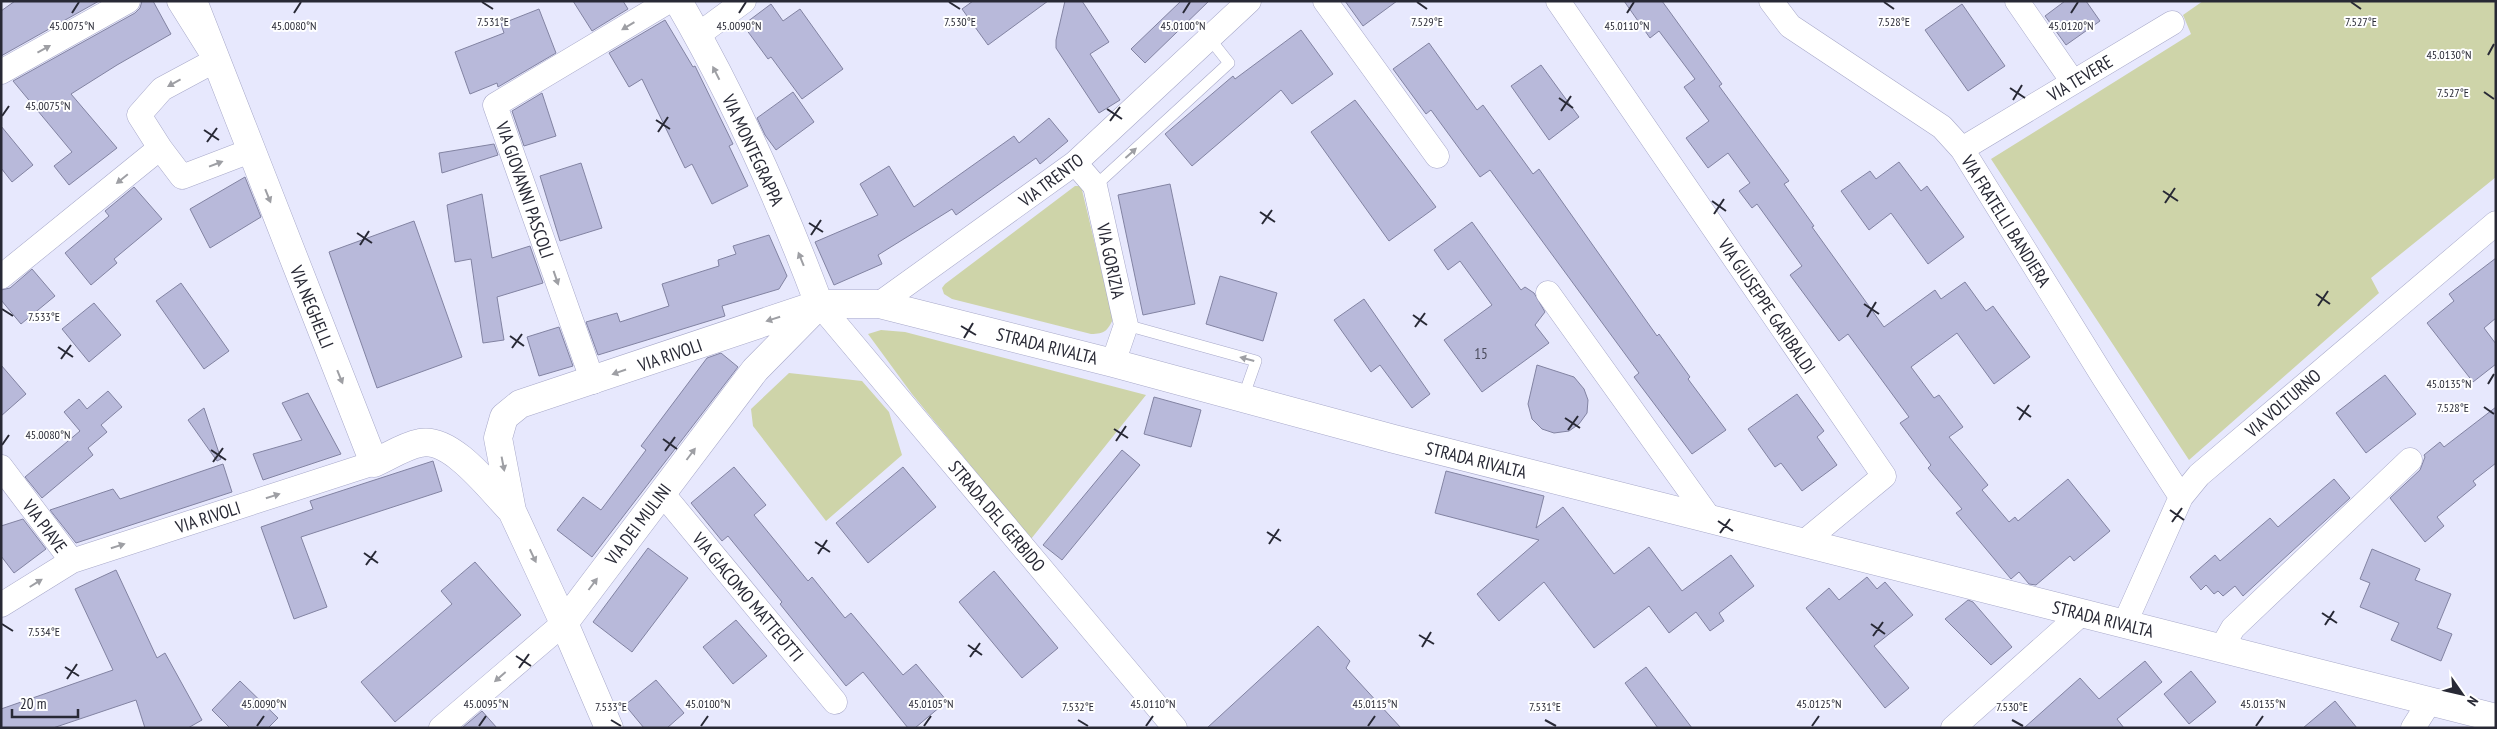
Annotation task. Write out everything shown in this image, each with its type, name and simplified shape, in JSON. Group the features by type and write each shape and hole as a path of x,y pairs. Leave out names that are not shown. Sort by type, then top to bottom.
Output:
{"street":[{"path":"1,72 128,1"},
{"path":"178,1 216,60 162,89 139,115 160,148 182,177 250,151"},
{"name":"VIA NEGHELLI","path":"193,1 250,151 374,463"},
{"name":"VIA GIOVANNI PASCOLI","path":"593,382 495,105 670,1"},
{"name":"VIA MONTEGRAPPA","path":"678,1 698,35 769,179 819,304"},
{"path":"698,35 744,1"},
{"name":"VIA TRENTO","path":"879,304 1076,164 1249,1"},
{"path":"1324,1 1437,156"},
{"name":"VIA GIUSEPPE GARIBALDI","path":"1558,1 1884,476 1803,543"},
{"name":"VIA FRATELLI BANDIERA","path":"1772,1 1790,26 1942,127 1962,149 2104,378 2181,497"},
{"path":"2017,1 2073,82"},
{"name":"VIA TEVERE","path":"1962,149 2172,23"},
{"path":"1,277 160,148"},
{"name":"VIA GORIZIA","path":"1076,164 1095,186 1126,325"},
{"name":"VIA VOLTURNO","path":"2124,625 2181,497 2199,475 2496,223"},
{"path":"1548,293 1710,519"},
{"name":"VIA RIVOLI","path":"512,511 498,438 504,416 520,404 593,382 819,304"},
{"name":"STRADA RIVALTA","path":"819,304 879,304 1803,543 2496,718"},
{"name":"VIA DEI MULINI","path":"441,728 564,622 754,370 819,304"},
{"name":"STRADA DEL GERBIDO","path":"819,304 1171,726"},
{"path":"1113,363 1126,325"},
{"name":"VIA RIVOLI","path":"1,606 72,562 374,463 421,443 446,447 457,455 512,511"},
{"path":"2221,649 2233,628 2410,460"},
{"name":"VIA PIAVE","path":"1,467 72,562"},
{"name":"VIA GIACOMO MATTEOTTI","path":"662,493 835,702"},
{"path":"512,511 564,622 609,728"},
{"path":"1953,728 2081,614"},
{"path":"2413,728 2430,701"}],"lane":[{"name":"VIA TRENTO","path":"1095,186 1229,63 1210,39"},
{"path":"1126,325 1256,361 1243,398"}],"green space":[{"path":"2203,1 2496,1 2496,177 2371,278 2379,293 2189,460 1991,159 2191,34 2183,15"},
{"path":"1075,186 1080,186 1082,190 1113,319 1105,331 1091,334 952,299 944,294 942,288 945,284"},
{"path":"881,330 905,332 1146,395 1031,539 912,394 868,334"},
{"path":"789,373 862,381 889,412 902,455 826,521 753,426 751,409"}],"building":[{"path":"15,1 99,1 1,56 1,11"},
{"path":"142,1 153,1 171,34 71,94 117,148 69,185 54,166 72,152 13,81 135,13 140,8"},
{"path":"573,1 623,1 628,9 592,31"},
{"path":"973,1 1048,1 988,45 962,9"},
{"path":"1065,1 1082,1 1109,42 1090,54 1120,100 1099,113 1056,48 1056,40"},
{"path":"1181,1 1209,1 1145,63 1131,49"},
{"path":"1345,1 1397,1 1363,26"},
{"path":"1624,1 1662,1 1722,84 1719,86 1789,181 1784,184 1814,226 1812,227 1884,327 1935,290 1941,299 1965,282 1986,311 1993,306 2030,357 1994,384 1957,333 1911,367 1934,398 1939,395 1963,427 1949,437 1988,485 1982,490 2009,522 2015,517 2018,521 2068,479 2110,531 2074,561 2070,556 2036,585 2029,584 2019,572 2011,579 1956,513 1962,509 1928,468 1931,465 1900,423 1909,417 1848,334 1839,341 1790,275 1802,266 1757,204 1752,208 1739,191 1750,183 1728,153 1708,168 1686,138 1709,121 1684,87 1695,79 1659,31 1650,38"},
{"path":"2065,1 2086,1 2100,21 2066,45 2045,16"},
{"path":"771,4 783,21 800,9 843,69 802,99 771,57 768,59 743,25"},
{"path":"1962,4 2005,66 1968,91 1925,30"},
{"path":"539,9 556,53 498,87 497,83 470,94 455,52 504,33 501,24"},
{"path":"665,20 693,67 695,66 733,144 729,146 748,186 712,204 692,164 685,168 642,79 629,87 609,53"},
{"path":"1301,30 1333,74 1292,104 1281,90 1192,166 1165,134 1233,76 1235,79"},
{"path":"1429,43 1477,110 1483,105 1533,174 1539,169 1657,336 1659,334 1690,377 1688,379 1726,430 1692,454 1634,377 1639,373 1490,170 1480,177 1431,110 1426,114 1393,69"},
{"path":"1541,65 1579,117 1549,140 1511,86"},
{"path":"793,92 814,122 776,150 765,135 757,118"},
{"path":"542,93 556,136 524,146 512,111"},
{"path":"1355,100 1436,207 1389,241 1311,132"},
{"path":"1049,118 1068,141 1040,164 1036,158 956,215 952,209 878,255 882,264 834,285 815,242 878,215 860,184 889,166 914,207 1014,136 1019,143"},
{"path":"1,126 33,165 12,182 1,168"},
{"path":"494,144 498,155 442,173 439,153"},
{"path":"1899,162 1921,191 1927,186 1964,237 1928,264 1891,213 1869,230 1841,191 1870,171 1876,179"},
{"path":"581,163 602,228 560,241 540,176"},
{"path":"245,177 261,217 210,248 190,209"},
{"path":"1170,184 1195,304 1143,315 1118,195"},
{"path":"134,187 162,219 114,259 117,263 91,285 65,253 109,216 105,211"},
{"path":"482,194 492,258 530,246 543,283 497,297 504,340 483,343 471,259 455,262 447,205"},
{"path":"414,221 462,357 377,388 329,252"},
{"path":"1472,222 1521,290 1525,287 1534,293 1545,312 1535,325 1549,343 1482,392 1444,340 1492,305 1460,261 1448,270 1434,250"},
{"path":"769,235 787,276 779,289 722,306 725,316 598,355 586,322 617,313 620,322 669,306 662,284 719,266 718,260 736,254 733,246"},
{"path":"2496,258 2496,318 2484,328 2496,344 2496,364 2473,382 2427,323 2454,301 2449,294"},
{"path":"32,269 55,296 21,324 1,300 1,290 10,288"},
{"path":"1220,276 1277,293 1263,341 1206,324"},
{"path":"181,283 229,351 204,369 156,301"},
{"path":"1364,299 1430,394 1412,408 1380,365 1371,372 1334,320"},
{"path":"94,303 121,335 89,362 62,329"},
{"path":"559,327 573,366 539,376 527,337"},
{"path":"721,353 738,367 592,557 557,530 583,497 601,510 646,450 641,446 707,358"},
{"path":"1,365 26,394 1,416"},
{"path":"1537,365 1574,377 1584,389 1588,400 1587,413 1579,424 1569,431 1554,433 1542,429 1532,419 1528,404"},
{"path":"2385,375 2416,414 2366,453 2336,413"},
{"path":"108,391 122,407 101,425 107,432 88,448 93,455 42,498 25,477 80,431 64,412 79,399 87,409"},
{"path":"308,393 341,454 263,480 253,454 302,440 282,403"},
{"path":"1797,394 1824,431 1817,437 1837,465 1802,491 1781,463 1775,467 1748,429"},
{"path":"1154,397 1201,410 1191,447 1144,434"},
{"path":"2496,407 2496,463 2473,481 2476,485 2437,517 2444,526 2425,542 2390,498 2420,470 2424,455 2440,442 2444,447"},
{"path":"204,408 221,459 217,461 188,420"},
{"path":"1122,450 1140,465 1062,560 1043,545"},
{"path":"433,461 442,491 301,537 327,607 294,619 261,527 313,509 310,501"},
{"path":"223,464 232,492 76,543 50,510 113,489 120,499"},
{"path":"734,467 766,505 754,515 808,581 812,577 845,618 851,613 903,675 916,664 947,701 915,728 908,728 863,672 846,686 780,604 782,602 728,536 722,541 691,503"},
{"path":"903,467 936,507 868,563 836,523"},
{"path":"1446,471 1544,496 1536,528 1563,507 1614,574 1649,547 1682,591 1731,555 1754,586 1719,613 1724,621 1710,631 1696,612 1669,633 1649,606 1594,648 1544,582 1499,621 1477,594 1539,540 1435,513"},
{"path":"2334,479 2350,498 2243,596 2235,586 2223,596 2218,591 2214,594 2206,585 2201,590 2190,577 2215,555 2220,561 2270,518 2278,527"},
{"path":"23,519 46,549 14,573 1,556 1,526"},
{"path":"648,548 688,578 632,652 593,622"},
{"path":"2372,549 2420,569 2415,580 2451,594 2437,628 2452,634 2441,661 2391,640 2399,623 2360,607 2370,583 2360,579"},
{"path":"475,562 521,615 395,722 361,682 452,604 441,591"},
{"path":"116,570 157,658 165,653 202,720 188,728 145,728 136,700 53,728 1,728 1,709 113,670 75,589"},
{"path":"994,571 1058,648 1022,678 959,602"},
{"path":"1867,577 1877,589 1885,582 1913,615 1874,646 1909,688 1885,708 1806,608 1829,588 1839,600"},
{"path":"1968,600 1973,602 2012,647 1991,665 1945,619"},
{"path":"736,620 767,656 733,684 703,647"},
{"path":"1318,626 1350,661 1346,668 1401,728 1207,728"},
{"path":"2145,661 2162,682 2117,719 2124,728 2024,728 2080,678 2099,699"},
{"path":"1646,667 1692,728 1658,728 1625,683"},
{"path":"2191,671 2216,702 2189,724 2164,694"},
{"path":"656,680 684,713 667,728 644,728 625,705"},
{"path":"240,681 278,718 268,728 230,728 212,710"},
{"path":"2335,701 2357,728 2303,728"},
{"path":"482,711 497,728 462,728"}]}
